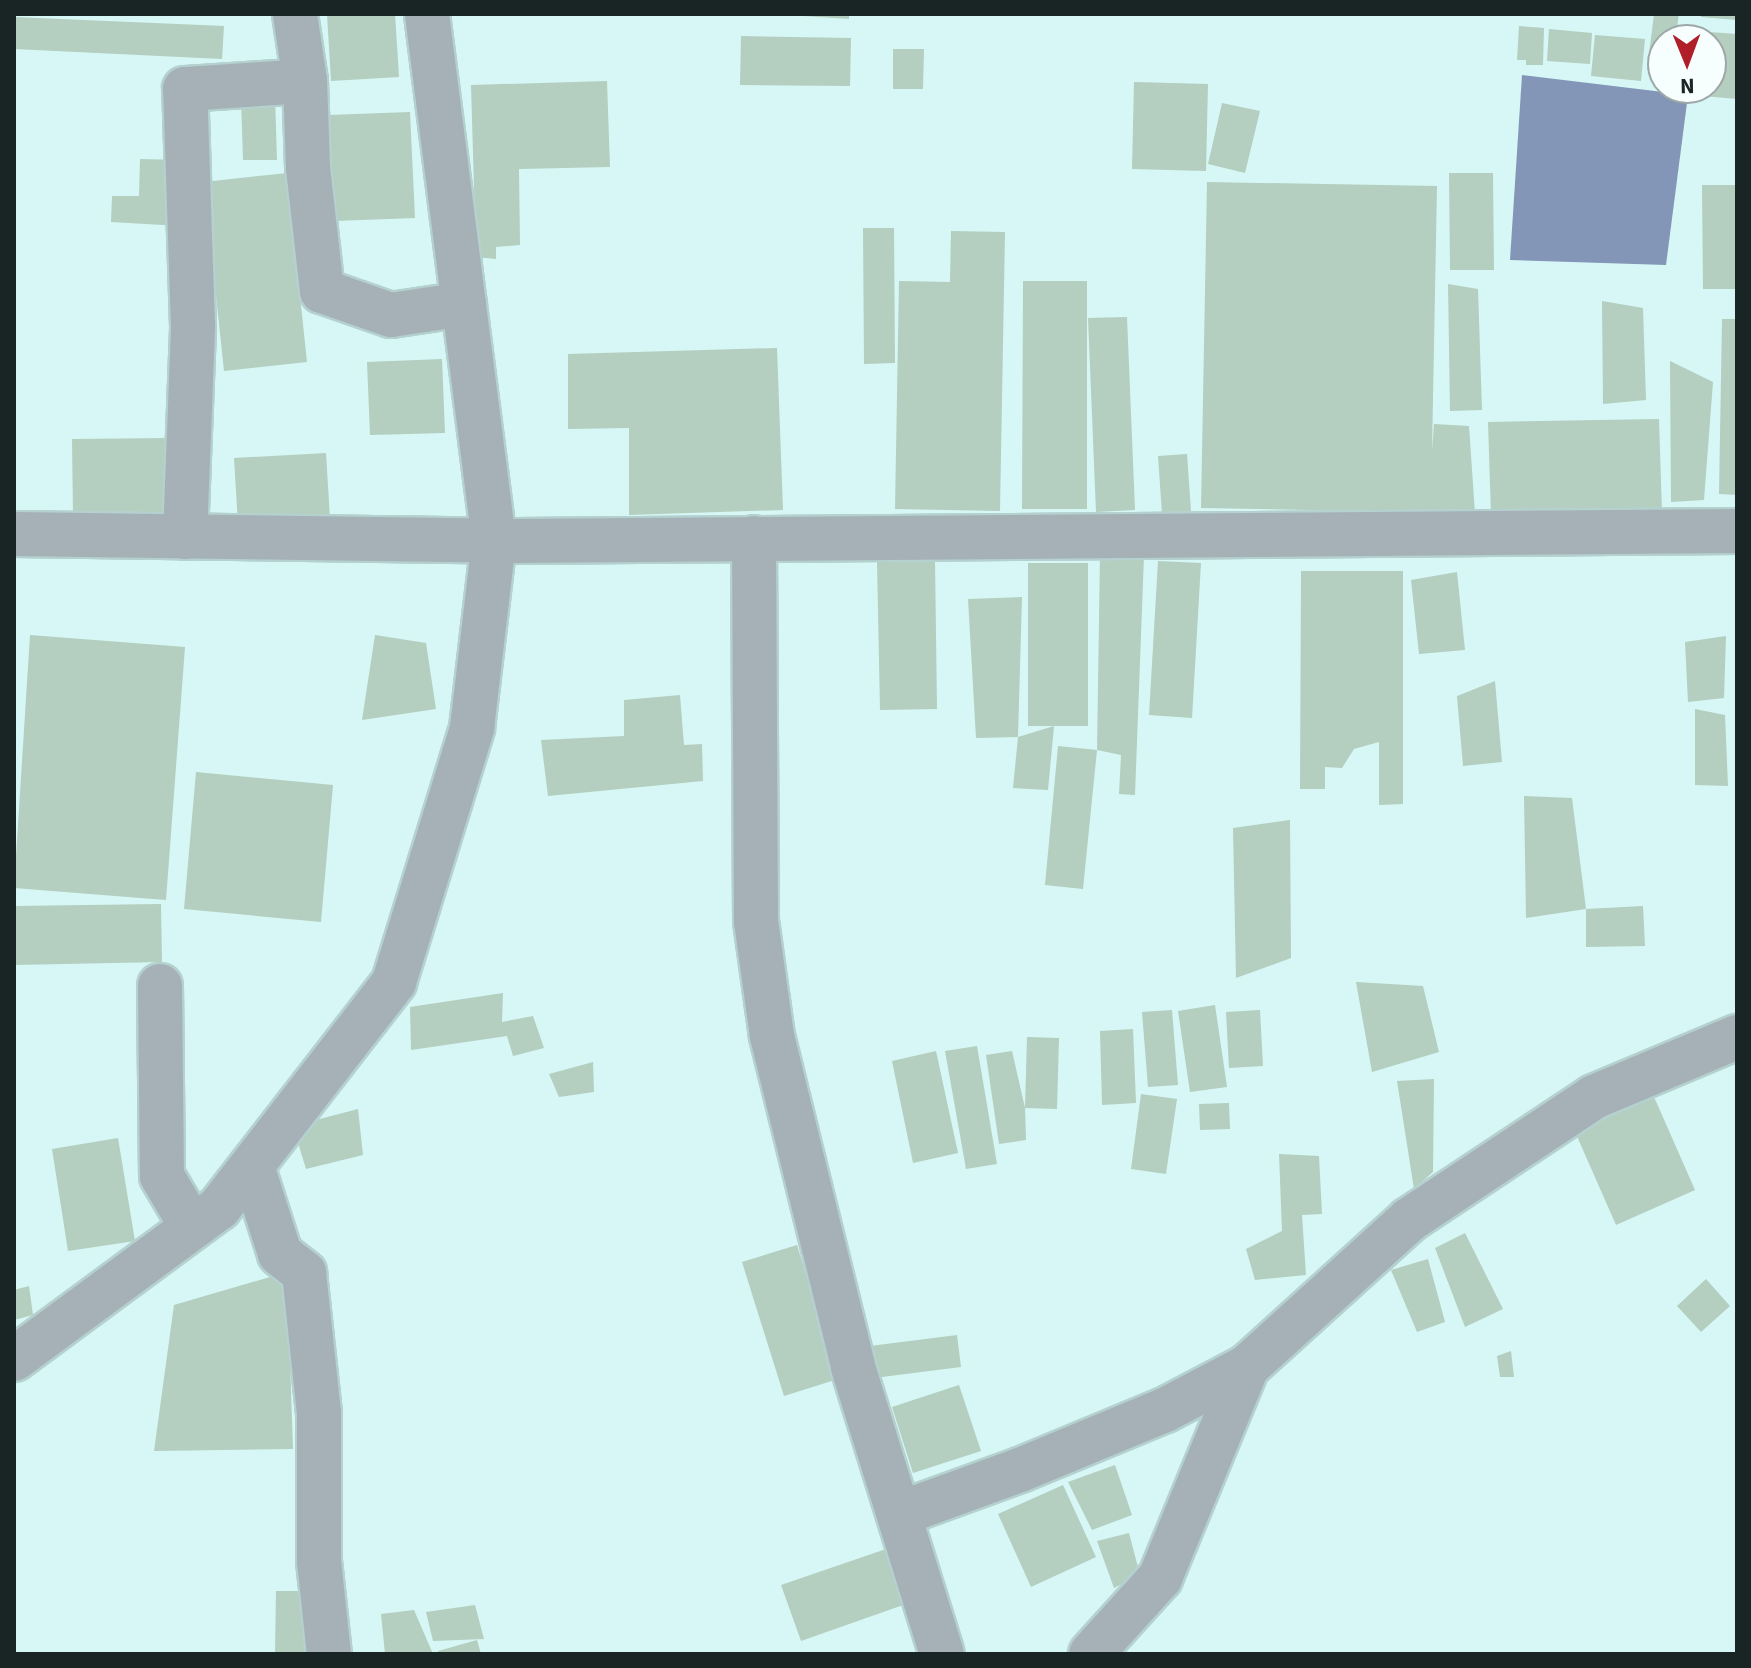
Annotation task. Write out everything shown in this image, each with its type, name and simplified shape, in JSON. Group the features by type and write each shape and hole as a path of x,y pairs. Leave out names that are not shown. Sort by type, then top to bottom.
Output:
{"street":[{"path":"295,14 305,81 308,168 322,291 391,315 464,304"},
{"path":"14,1359 219,1208 394,982 472,728 494,541 427,14"},
{"path":"185,537 193,326 185,89 305,81"},
{"path":"14,534 494,541 1737,531"},
{"path":"754,538 756,921 772,1036 853,1367 942,1654"},
{"path":"160,986 162,1176 192,1227"},
{"path":"899,1514 1020,1470 1151,1416 1247,1367 1409,1220 1594,1097 1737,1037"},
{"path":"252,1166 280,1254 304,1273 319,1413 319,1561 329,1654"},
{"path":"1091,1654 1160,1578 1247,1367"}],"water":[{"path":"1522,75 1647,90 1647,104 1687,104 1666,265 1510,260"}],"building":[{"path":"327,14 395,14 399,77 331,81"},
{"path":"849,14 849,19 804,16"},
{"path":"1654,14 1679,14 1677,24 1653,24"},
{"path":"1701,14 1737,14 1737,20 1701,17"},
{"path":"14,17 224,26 222,59 14,49"},
{"path":"1519,26 1544,28 1543,65 1526,65 1526,60 1517,60"},
{"path":"1549,29 1592,33 1590,64 1547,61"},
{"path":"1727,33 1737,34 1737,99 1727,98"},
{"path":"1595,35 1645,39 1641,81 1591,76"},
{"path":"741,36 851,38 850,86 740,85"},
{"path":"893,49 924,49 923,89 893,89"},
{"path":"607,81 610,167 519,169 520,245 496,247 496,259 476,257 471,85"},
{"path":"1134,82 1208,84 1206,171 1132,169"},
{"path":"275,97 277,160 243,160 241,98"},
{"path":"1222,103 1260,111 1245,173 1208,164"},
{"path":"410,112 415,218 334,221 329,115"},
{"path":"140,159 181,160 180,226 111,222 112,196 139,196"},
{"path":"287,173 307,362 224,371 204,182"},
{"path":"1449,173 1493,173 1494,270 1450,270"},
{"path":"1207,182 1437,186 1432,451 1434,424 1469,426 1475,513 1201,508"},
{"path":"1702,185 1737,185 1737,289 1703,289"},
{"path":"863,228 894,228 895,363 864,364"},
{"path":"951,231 1005,232 1000,511 895,509 899,281 950,282"},
{"path":"1023,281 1087,281 1087,509 1022,509"},
{"path":"1448,284 1478,289 1482,410 1450,411"},
{"path":"1602,301 1643,308 1646,400 1603,404"},
{"path":"1127,317 1135,510 1096,512 1088,318"},
{"path":"1722,319 1737,319 1737,495 1719,494"},
{"path":"777,348 783,510 629,515 629,428 568,429 568,354"},
{"path":"442,359 445,433 370,435 367,362"},
{"path":"1670,361 1713,382 1704,500 1671,502"},
{"path":"1659,419 1662,512 1491,516 1488,422"},
{"path":"173,438 174,516 73,516 72,439"},
{"path":"326,453 330,519 238,524 234,458"},
{"path":"1187,454 1191,511 1162,514 1158,456"},
{"path":"1100,554 1144,556 1135,795 1119,794 1121,755 1097,750"},
{"path":"935,560 937,709 880,710 877,561"},
{"path":"1158,561 1201,563 1192,718 1149,715"},
{"path":"1028,563 1088,563 1088,726 1028,726"},
{"path":"1301,571 1403,571 1403,804 1379,805 1379,742 1354,749 1342,768 1325,767 1325,789 1300,789"},
{"path":"1457,572 1465,650 1419,654 1411,580"},
{"path":"1022,597 1018,737 976,738 968,599"},
{"path":"30,635 185,647 166,900 14,888"},
{"path":"375,635 426,643 436,709 362,720"},
{"path":"1726,636 1724,698 1688,702 1685,642"},
{"path":"1495,681 1502,762 1463,766 1457,696"},
{"path":"680,695 684,745 702,744 703,781 548,796 541,740 624,736 624,700"},
{"path":"1695,709 1725,715 1728,786 1695,785"},
{"path":"1054,726 1048,790 1013,788 1018,737"},
{"path":"1058,746 1097,750 1083,889 1045,885"},
{"path":"196,772 333,785 321,922 184,909"},
{"path":"1524,796 1572,798 1586,909 1526,918"},
{"path":"1290,820 1291,958 1236,978 1233,828"},
{"path":"161,904 162,962 14,965 14,906"},
{"path":"1643,906 1645,946 1586,947 1586,909"},
{"path":"1356,982 1423,986 1439,1052 1372,1072"},
{"path":"503,993 502,1022 533,1016 544,1048 513,1056 507,1036 411,1050 410,1007"},
{"path":"1215,1005 1227,1087 1190,1092 1178,1011"},
{"path":"1172,1010 1178,1085 1148,1087 1142,1012"},
{"path":"1260,1010 1263,1066 1229,1068 1226,1012"},
{"path":"1133,1029 1136,1103 1102,1105 1100,1031"},
{"path":"1027,1037 1059,1038 1057,1109 1025,1108"},
{"path":"977,1046 997,1164 966,1169 945,1051"},
{"path":"936,1051 958,1153 913,1163 892,1061"},
{"path":"1012,1051 1025,1108 1026,1140 999,1144 986,1055"},
{"path":"593,1062 594,1092 559,1097 549,1074"},
{"path":"1434,1079 1433,1172 1414,1189 1397,1081"},
{"path":"1651,1090 1695,1190 1616,1225 1572,1125"},
{"path":"1141,1094 1177,1099 1166,1174 1131,1169"},
{"path":"1229,1103 1230,1129 1200,1130 1199,1104"},
{"path":"358,1109 363,1155 306,1169 293,1126"},
{"path":"118,1138 135,1241 68,1251 52,1149"},
{"path":"1279,1154 1319,1156 1322,1214 1302,1215 1306,1275 1255,1280 1246,1249 1282,1231"},
{"path":"1465,1233 1503,1309 1465,1327 1435,1248"},
{"path":"797,1245 838,1379 784,1396 742,1262"},
{"path":"1428,1259 1445,1322 1417,1332 1391,1270"},
{"path":"287,1272 293,1449 154,1451 174,1305"},
{"path":"1706,1279 1730,1306 1701,1332 1677,1306"},
{"path":"29,1286 33,1315 14,1320 14,1290"},
{"path":"957,1335 961,1367 874,1378 870,1346"},
{"path":"1511,1351 1514,1377 1500,1377 1497,1356"},
{"path":"959,1385 981,1451 913,1473 892,1407"},
{"path":"1115,1465 1132,1515 1092,1530 1068,1482"},
{"path":"1063,1485 1096,1557 1031,1587 998,1514"},
{"path":"1129,1533 1140,1575 1114,1588 1097,1541"},
{"path":"886,1549 906,1604 801,1641 781,1585"},
{"path":"276,1591 306,1591 305,1654 275,1654"},
{"path":"475,1605 484,1639 433,1641 426,1612"},
{"path":"414,1610 433,1654 385,1654 381,1614"},
{"path":"477,1640 481,1654 439,1654 438,1651"}]}
